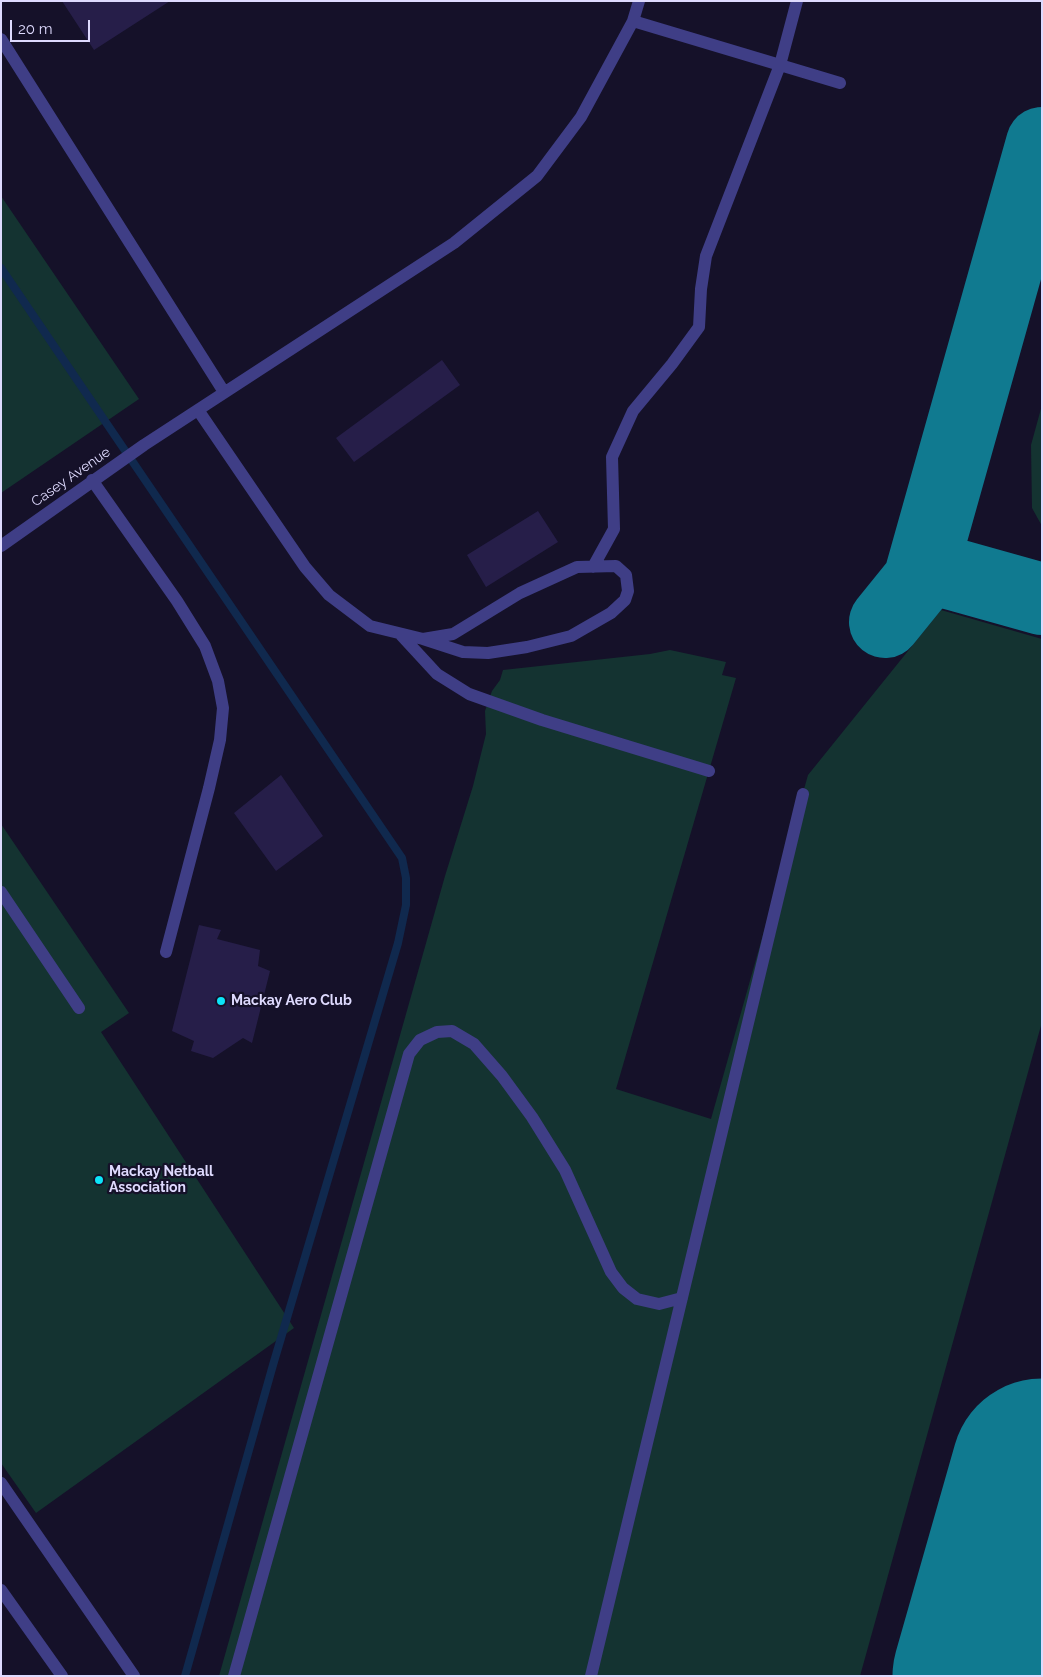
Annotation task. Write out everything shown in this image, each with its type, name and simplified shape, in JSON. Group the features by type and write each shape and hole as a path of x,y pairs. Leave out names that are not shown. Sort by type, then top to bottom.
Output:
{"street":[{"name":"Casey Avenue","path":"1,546 144,445 454,244 537,176 581,117 634,20 639,1"},
{"path":"593,567 614,529 612,457 633,411 672,364 699,327 701,289 706,256 780,65 797,1"},
{"path":"634,20 840,83"},
{"path":"1,39 224,392"},
{"path":"198,410 305,566 329,595 370,626 423,639 463,652 488,653 527,647 571,636 611,613 625,600 628,591 626,575 616,566 577,567 529,589 453,634 423,639"},
{"path":"92,480 177,601 205,646 218,681 223,708 220,740 209,788 166,952"},
{"path":"401,635 437,674 469,694 542,720 709,771"},
{"path":"591,1676 803,794"},
{"path":"1,892 79,1008"},
{"path":"234,1676 409,1054 420,1040 437,1032 452,1031 474,1044 502,1076 532,1117 565,1170 611,1272 623,1288 638,1299 659,1304 682,1298"},
{"path":"1,1483 134,1676"},
{"path":"1,1590 62,1676"}],"green space":[{"path":"1,196 139,399 1,493"},
{"path":"1042,405 1042,526 1032,508 1031,445"},
{"path":"941,610 1042,639 1042,1022 860,1676 219,1676 445,876 473,786 486,734 485,711 492,691 500,680 503,670 650,654 670,650 726,662 722,675 736,678 616,1089 711,1119 808,775"},
{"name":"Mackay Netball Association","path":"1,824 129,1013 101,1032 294,1328 36,1513 1,1463"}],"building":[{"path":"62,1 170,1 94,50"},
{"path":"442,360 460,385 354,462 336,438"},
{"path":"538,511 558,542 486,587 467,555"},
{"path":"281,775 323,836 276,871 234,813"},
{"name":"Mackay Aero Club","path":"199,925 221,930 217,939 260,950 258,966 270,971 252,1043 243,1038 213,1058 191,1051 194,1041 172,1031"}],"waterway":[{"path":"1,268 402,858 406,878 406,905 398,943 273,1365 185,1676"}],"taxiway":[{"path":"919,580 1042,143"},
{"path":"885,622 919,580 931,571 941,571 1042,599"}],"runway":[{"path":"983,1676 1042,1469"}],"place":[{"name":"Mackay Aero Club","path":"221,1001"},
{"name":"Mackay Netball Association","path":"99,1180"}]}
